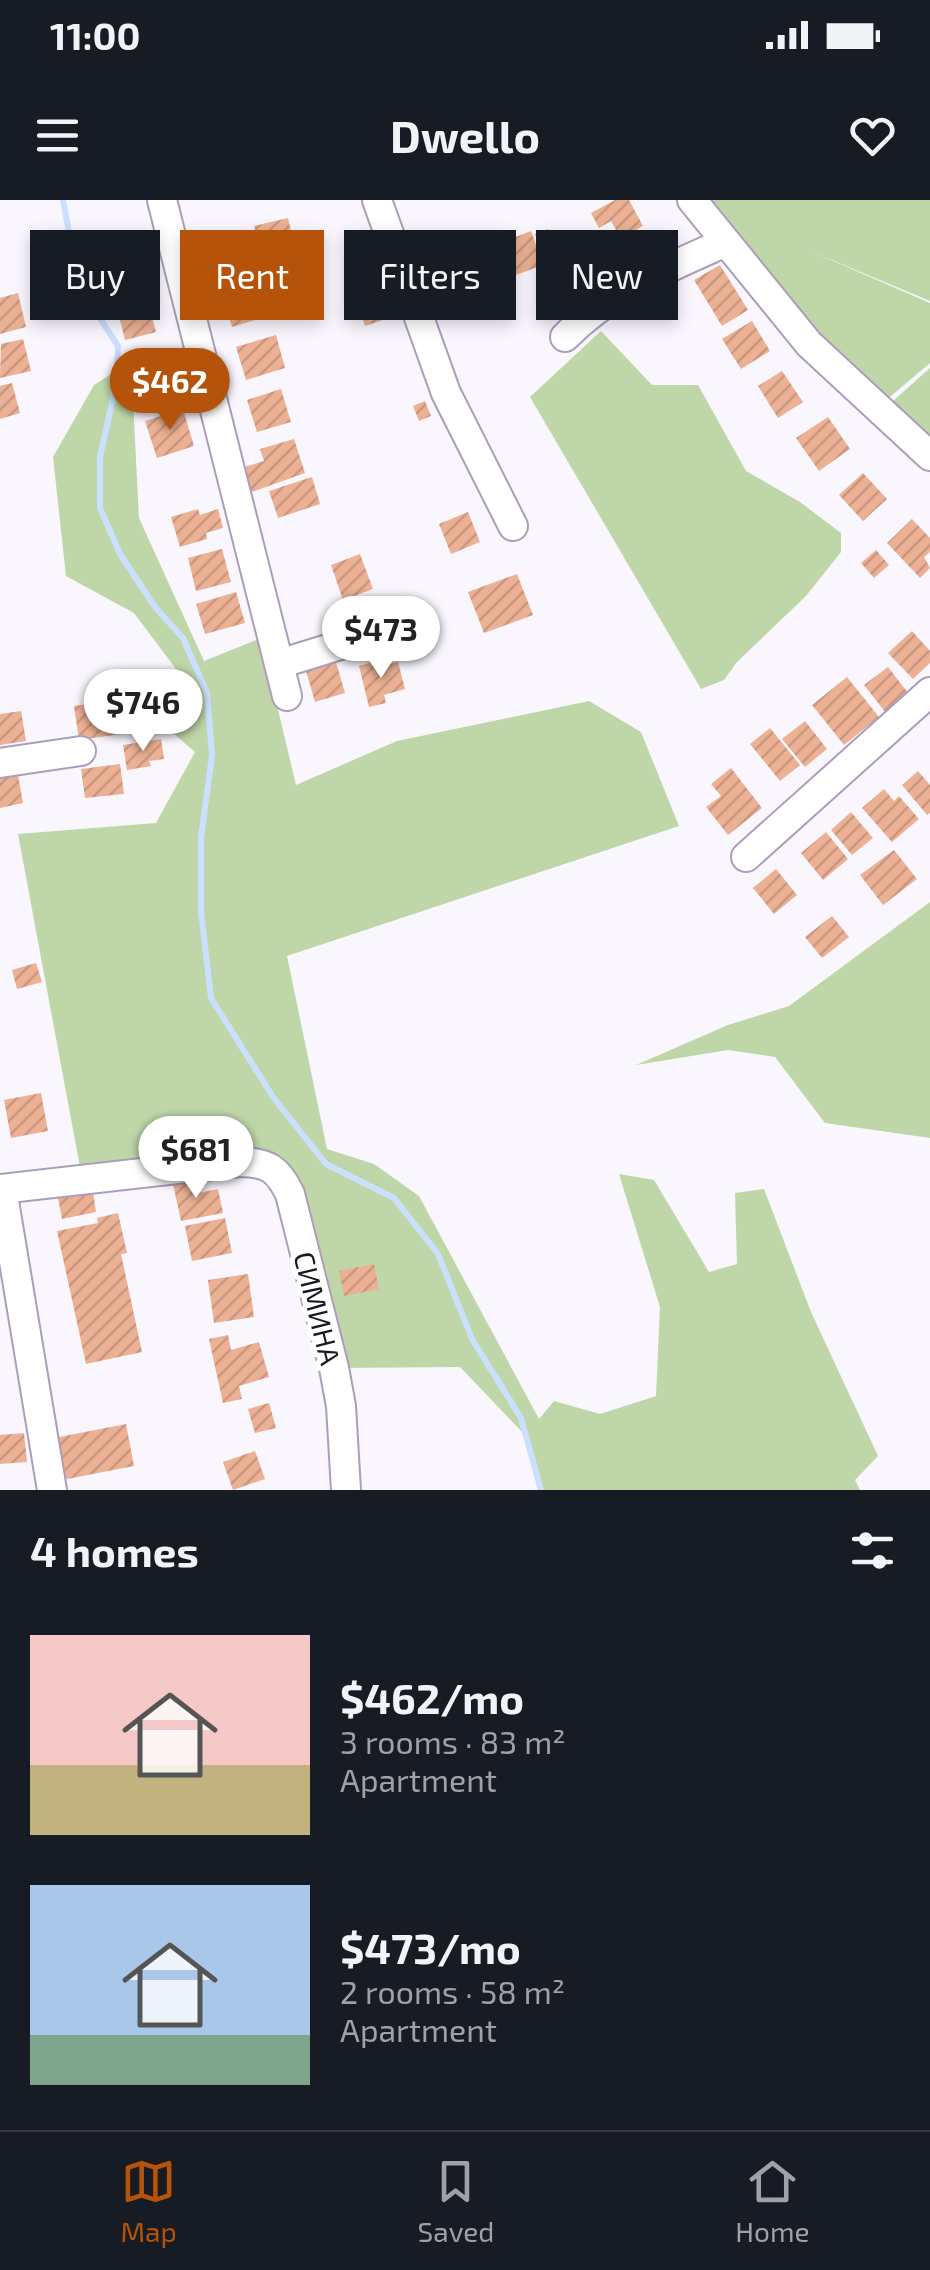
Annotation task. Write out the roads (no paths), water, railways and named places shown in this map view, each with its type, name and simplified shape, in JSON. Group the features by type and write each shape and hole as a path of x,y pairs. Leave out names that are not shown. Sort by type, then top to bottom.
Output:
{"street":[{"path":"162,200 287,696"},
{"path":"376,200 446,393 513,526"},
{"path":"692,200 809,344 930,456"},
{"path":"565,337 582,320 637,282 726,242"},
{"path":"279,664 392,629"},
{"path":"746,857 930,692"},
{"path":"0,764 81,751"},
{"name":"СИМИНА","path":"1,1189 239,1162 272,1166 282,1176 290,1194 334,1368 341,1406 346,1490"},
{"path":"1,1189 52,1490"}],"waterway":[{"path":"63,200 79,286 118,346 116,385 100,457 100,508 120,554 155,607 183,638 207,693 212,755 201,838 201,911 211,998 273,1097 326,1164 394,1198 438,1254 472,1339 521,1418 541,1490"}]}
